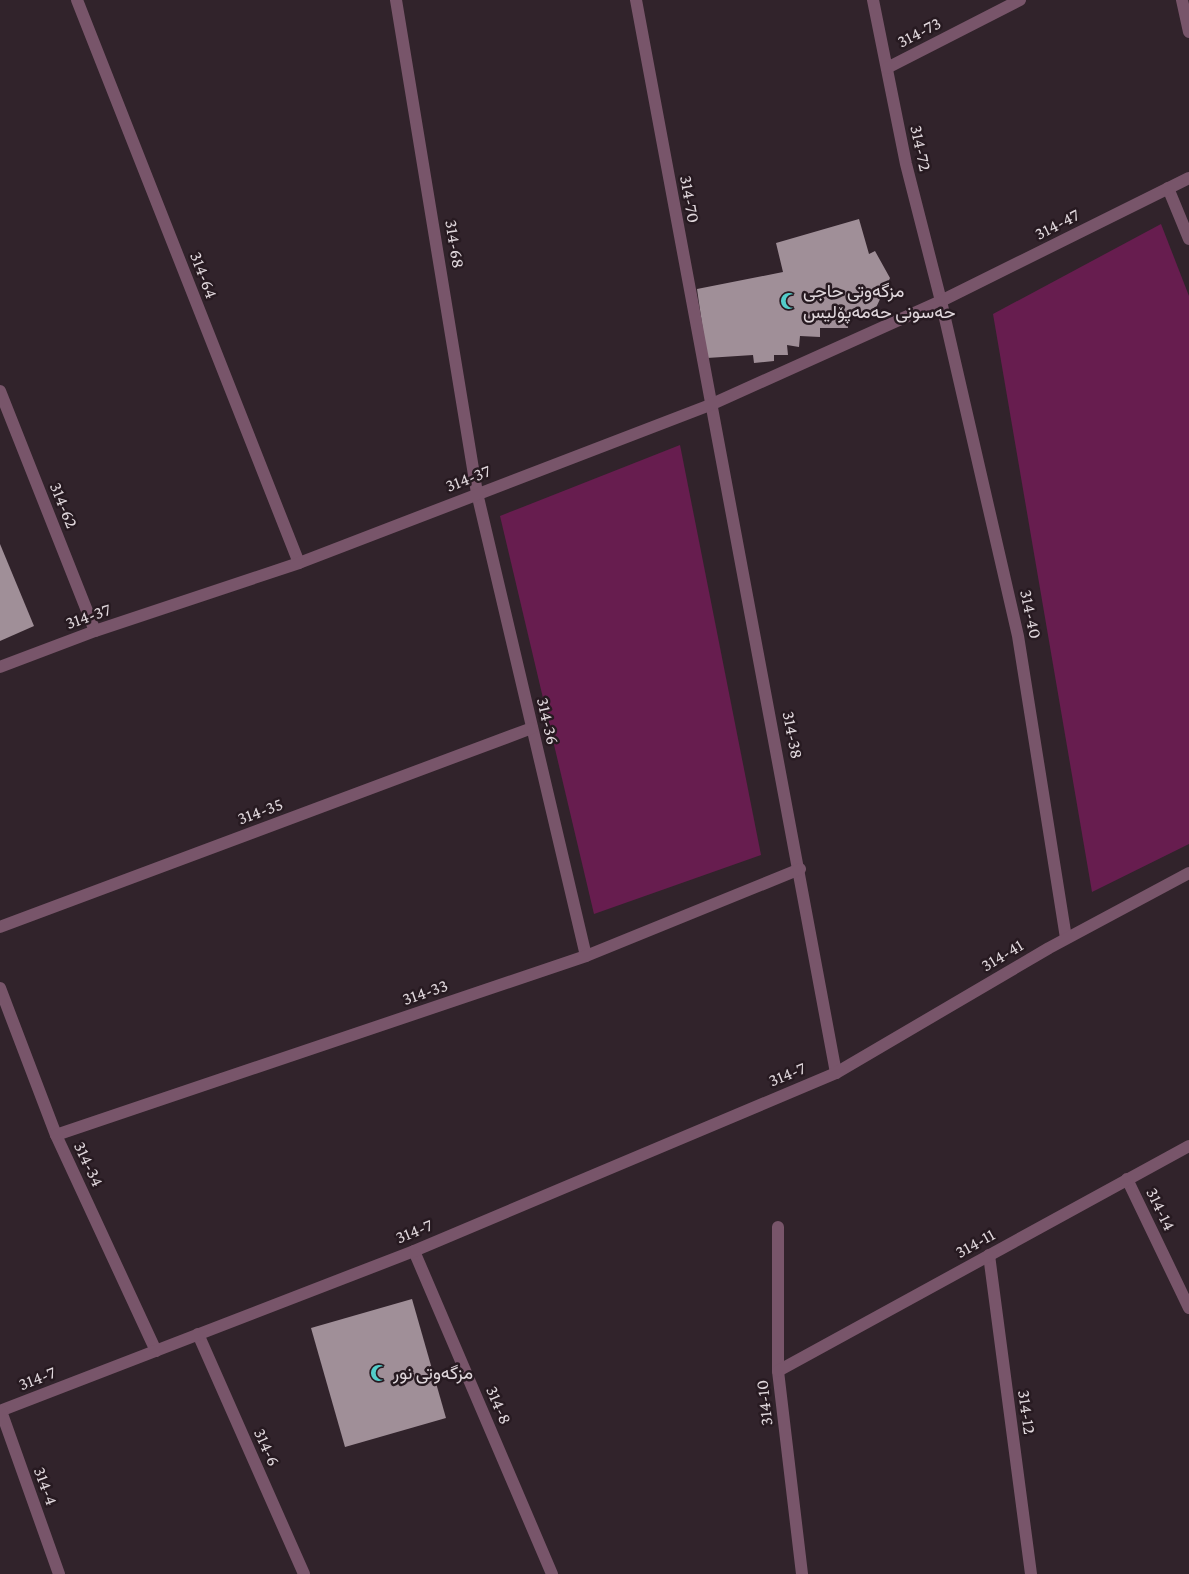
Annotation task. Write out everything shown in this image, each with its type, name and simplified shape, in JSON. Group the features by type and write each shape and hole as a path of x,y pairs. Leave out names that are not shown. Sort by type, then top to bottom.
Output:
{"street":[{"name":"314-64","path":"77,0 299,564"},
{"name":"314-68","path":"396,0 477,493"},
{"name":"314-70","path":"636,0 710,405"},
{"name":"314-72","path":"873,0 906,164 941,302"},
{"name":"314-73","path":"887,68 1020,0"},
{"path":"1182,0 1189,32"},
{"name":"314-47","path":"941,302 1189,178"},
{"path":"1168,188 1189,239"},
{"name":"314-37","path":"0,666 95,631 299,564 477,493 710,405 941,302"},
{"name":"314-40","path":"941,302 1018,636 1066,938"},
{"name":"314-62","path":"0,391 95,631"},
{"name":"314-38","path":"710,405 800,869 836,1073"},
{"name":"314-36","path":"477,493 586,956"},
{"name":"314-35","path":"0,926 532,728"},
{"name":"314-33","path":"56,1135 586,956 800,869"},
{"name":"314-41","path":"836,1073 1066,938 1189,873"},
{"name":"314-34","path":"0,988 56,1135 156,1351"},
{"name":"314-7","path":"0,1411 414,1251 836,1073"},
{"name":"314-11","path":"778,1372 1189,1146"},
{"name":"314-14","path":"1127,1179 1189,1308"},
{"name":"314-10","path":"778,1227 778,1372 802,1574"},
{"name":"314-8","path":"414,1251 552,1574"},
{"name":"314-12","path":"989,1255 1031,1574"},
{"name":"314-6","path":"198,1334 304,1574"},
{"name":"314-4","path":"0,1411 59,1574"}],"shaded area":[{"path":"1161,224 1189,296 1189,844 1092,892 993,314"},
{"path":"680,445 761,855 594,914 500,516"}],"building":[{"name":"مزگەوتی حاجی حەسونی حەمەپۆلیس","path":"859,219 869,254 875,251 890,278 873,314 847,313 848,328 820,328 820,337 800,336 799,347 787,345 788,355 774,355 774,361 754,363 753,355 707,358 697,289 783,272 776,243"},
{"path":"0,544 34,626 0,641"},
{"name":"مزگەوتی نور","path":"412,1299 446,1418 345,1447 311,1328"}],"place":[{"name":"مزگەوتی حاجی حەسونی حەمەپۆلیس","path":"789,301"},
{"name":"مزگەوتی نور","path":"379,1373"}]}
